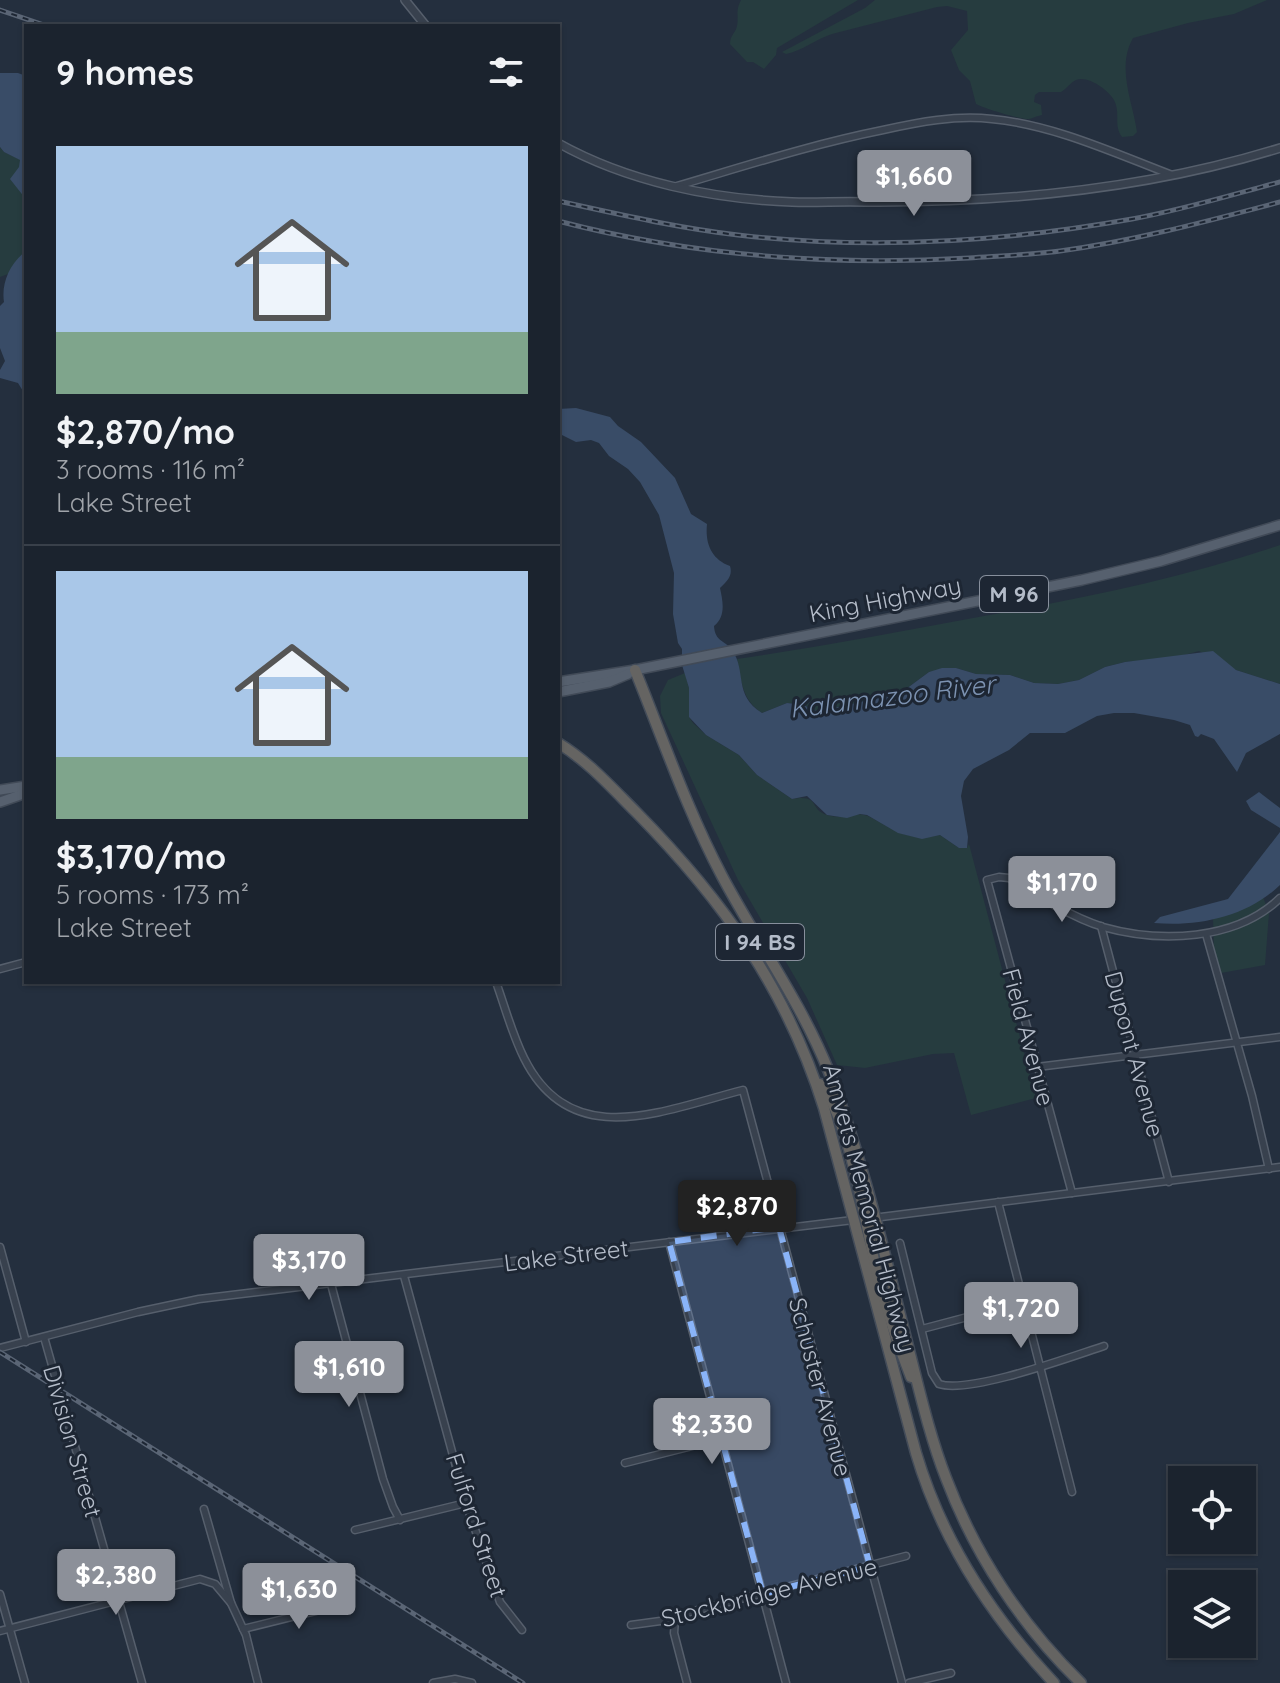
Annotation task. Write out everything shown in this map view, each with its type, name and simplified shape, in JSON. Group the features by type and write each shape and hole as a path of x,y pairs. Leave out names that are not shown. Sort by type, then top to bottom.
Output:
{"highway":[{"name":"Amvets Memorial Highway","path":"635,670 681,788 715,861 801,1011 852,1138 865,1219 916,1453 934,1508 973,1580 1003,1624 1054,1683"},
{"name":"I 94 BS","path":"560,737 588,765"},
{"name":"Amvets Memorial Highway","path":"560,744 588,765 669,846 725,913 782,1004 816,1082 865,1219"},
{"path":"865,1219 899,1348 919,1388 946,1479 985,1560 1021,1617 1081,1683"}],"main road":[{"name":"King Highway","path":"560,682 635,670 1082,580 1161,561 1280,525"},
{"name":"King Highway","path":"560,692 609,682 635,670"},
{"path":"0,790 24,786"},
{"path":"0,802 24,794"}],"street":[{"path":"405,0 424,24"},
{"path":"674,187 861,134 925,122 976,118 1023,124 1084,141 1172,175"},
{"path":"560,144 627,173 674,187 795,203 943,202 1042,196 1172,175 1280,148"},
{"name":"Field Avenue","path":"1072,1193 987,880 1009,878 1101,926"},
{"path":"1101,926 1145,934 1206,934 1245,922 1280,898"},
{"name":"Dupont Avenue","path":"1101,926 1169,1182"},
{"path":"1206,934 1269,1169"},
{"path":"0,969 24,963"},
{"name":"Schuster Avenue","path":"497,984 523,1057 535,1077 550,1094 576,1111 599,1118 630,1118 743,1090 902,1683"},
{"path":"1037,1067 1280,1037"},
{"name":"Lake Street","path":"0,1348 170,1304 1280,1167"},
{"path":"998,1202 1072,1492"},
{"path":"669,1242 786,1683"},
{"path":"900,1243 936,1381 944,1385 978,1382 1104,1346"},
{"path":"0,1247 26,1342"},
{"name":"Fulford Street","path":"404,1276 466,1503 500,1602 522,1630"},
{"path":"331,1284 383,1479 400,1520"},
{"path":"922,1329 1024,1302"},
{"name":"Division Street","path":"44,1337 142,1683"},
{"path":"625,1463 720,1439"},
{"path":"355,1530 466,1503"},
{"path":"204,1509 258,1683"},
{"name":"Stockbridge Avenue","path":"631,1625 675,1619 690,1612 906,1556"},
{"path":"0,1631 200,1579 215,1584 231,1603"},
{"path":"0,1594 25,1683"},
{"path":"243,1629 348,1603"},
{"path":"675,1619 674,1633 687,1683"},
{"path":"909,1683 951,1673"},
{"path":"433,1683 455,1679 471,1683"}],"highlighted area":[{"path":"779,1227 870,1566 763,1594 669,1242"}],"green space":[{"path":"741,0 858,0 777,48 776,55 764,69 747,62 730,44 737,26"},
{"path":"875,0 1267,0 1234,14 1133,38 1128,49 1126,73 1137,132 1133,136 1122,137 1114,100 1092,81 1076,80 1061,92 1039,92 1034,102 1041,105 1042,115 1029,119 976,104 970,81 959,70 951,50 968,30 967,11 947,6 832,34 792,52 782,52"},
{"path":"0,147 21,160 24,254 8,274 0,277"},
{"path":"1280,545 1280,684 1236,670 1199,651 1173,658 1125,662 1105,667 1079,680 1058,684 1034,683 1010,675 976,674 956,668 929,672 906,689 891,695 811,711 805,705 787,703 762,713 750,702 741,682 737,659 861,639 1096,594 1170,577"},
{"path":"685,673 689,688 689,717 693,723 706,735 739,755 757,775 792,799 811,800 827,815 864,815 909,835 940,835 959,848 967,848 969,844 1036,1098 971,1115 954,1053 933,1054 865,1068 837,1065 807,998 738,880 661,713 660,696 668,680"},
{"path":"1263,897 1269,913 1265,965 1221,973 1214,953 1213,918"}],"water":[{"path":"0,73 18,73 24,75 24,197 10,179 20,160 0,147"},
{"path":"24,253 24,393 18,383 0,378 5,361 0,348 0,306 4,302 8,274"},
{"name":"Kalamazoo River","path":"576,408 610,417 641,442 675,478 691,514 707,524 711,550 731,570 729,578 720,588 723,608 714,626 715,631 736,658 747,699 762,713 787,703 805,705 811,711 825,710 891,695 906,689 929,672 942,668 1058,684 1079,680 1105,667 1125,662 1213,651 1236,670 1280,684 1280,734 1246,753 1237,772 1214,739 1201,734 1195,736 1190,725 1174,720 1114,713 1097,716 1065,733 1030,733 1009,750 973,769 964,781 961,796 967,848 959,848 940,835 922,839 898,833 867,815 847,818 827,815 807,796 792,799 757,775 739,755 706,735 689,717 689,688 673,614 674,573 659,515 640,482 609,456 599,443 591,440 576,442 560,434 560,409"},
{"path":"1259,792 1280,808 1280,828 1251,810 1246,801"},
{"path":"1280,832 1280,885 1267,896 1221,918 1188,923 1154,923 1160,917 1228,899"}],"railway":[{"path":"0,10 41,24"},
{"path":"560,201 670,225 738,235 886,243 985,238 1083,227 1169,211 1280,182"},
{"path":"560,221 659,243 762,256 918,260 1088,247 1280,202"},
{"path":"0,1352 523,1683"}]}
